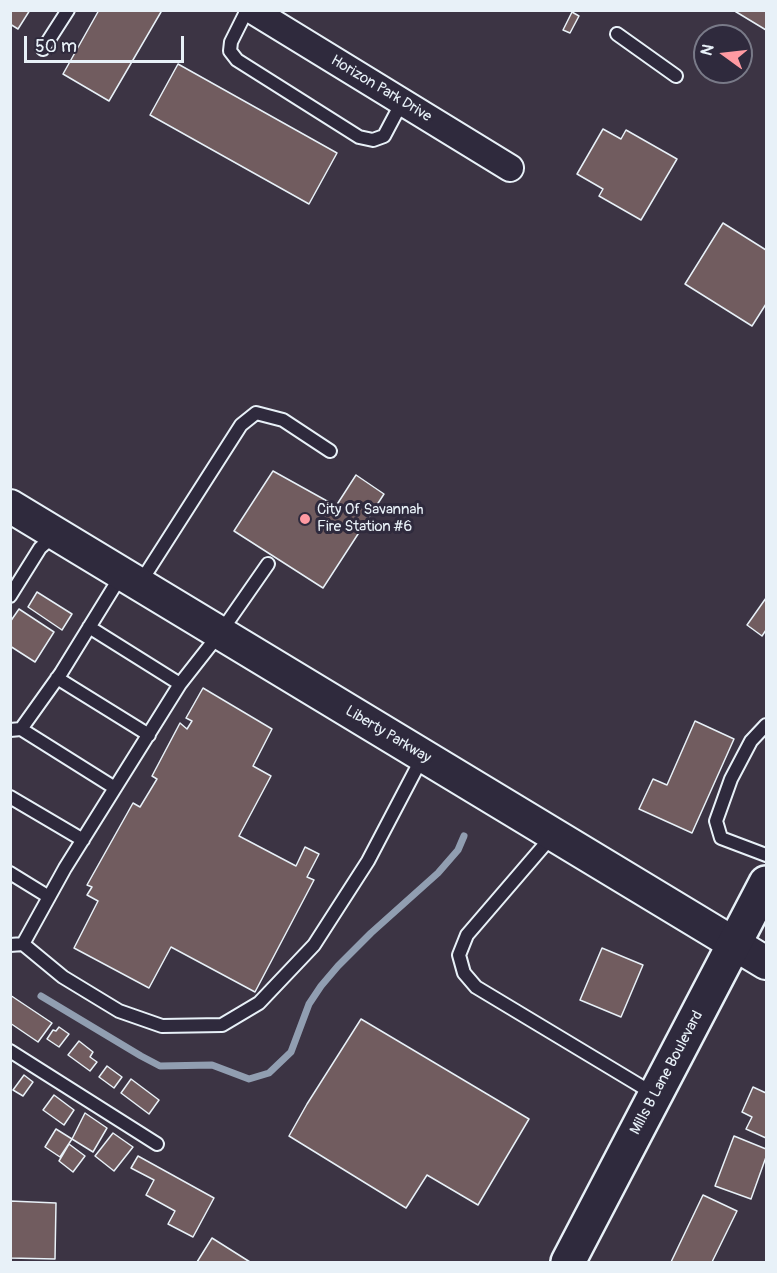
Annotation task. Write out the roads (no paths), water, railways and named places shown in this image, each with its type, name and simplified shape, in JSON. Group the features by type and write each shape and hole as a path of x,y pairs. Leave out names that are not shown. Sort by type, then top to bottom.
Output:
{"main road":[{"name":"Mills B Lane Boulevard","path":"568,1263 766,883"}],"street":[{"name":"Horizon Park Drive","path":"252,10 510,168"},
{"name":"Liberty Parkway","path":"10,506 766,963"}],"lane":[{"path":"44,49 68,10"},
{"path":"246,10 231,42 230,51 237,60 360,137 373,140 384,136 402,102"},
{"path":"617,34 676,76"},
{"path":"115,788 16,730 57,678 89,627 131,579 241,425 256,412 283,420 330,451"},
{"path":"10,596 40,548 57,534"},
{"path":"268,564 220,633 180,684 49,897 17,944 63,977 119,1011 162,1026 222,1025 259,1003 314,945 368,861 423,756"},
{"path":"89,627 180,684"},
{"path":"57,678 148,735"},
{"path":"766,725 751,741 731,779 716,821 721,838 766,855"},
{"path":"10,797 83,840"},
{"path":"553,835 467,935 459,955 464,973 476,987 656,1095"},
{"path":"10,873 49,897"},
{"path":"10,1051 157,1144"}],"waterway":[{"path":"41,996 160,1066 212,1065 249,1079 269,1073 291,1052 309,1004 321,986 371,933 438,873 458,850 464,836"}],"place":[{"name":"City Of Savannah Fire Station #6","path":"305,519"}]}
